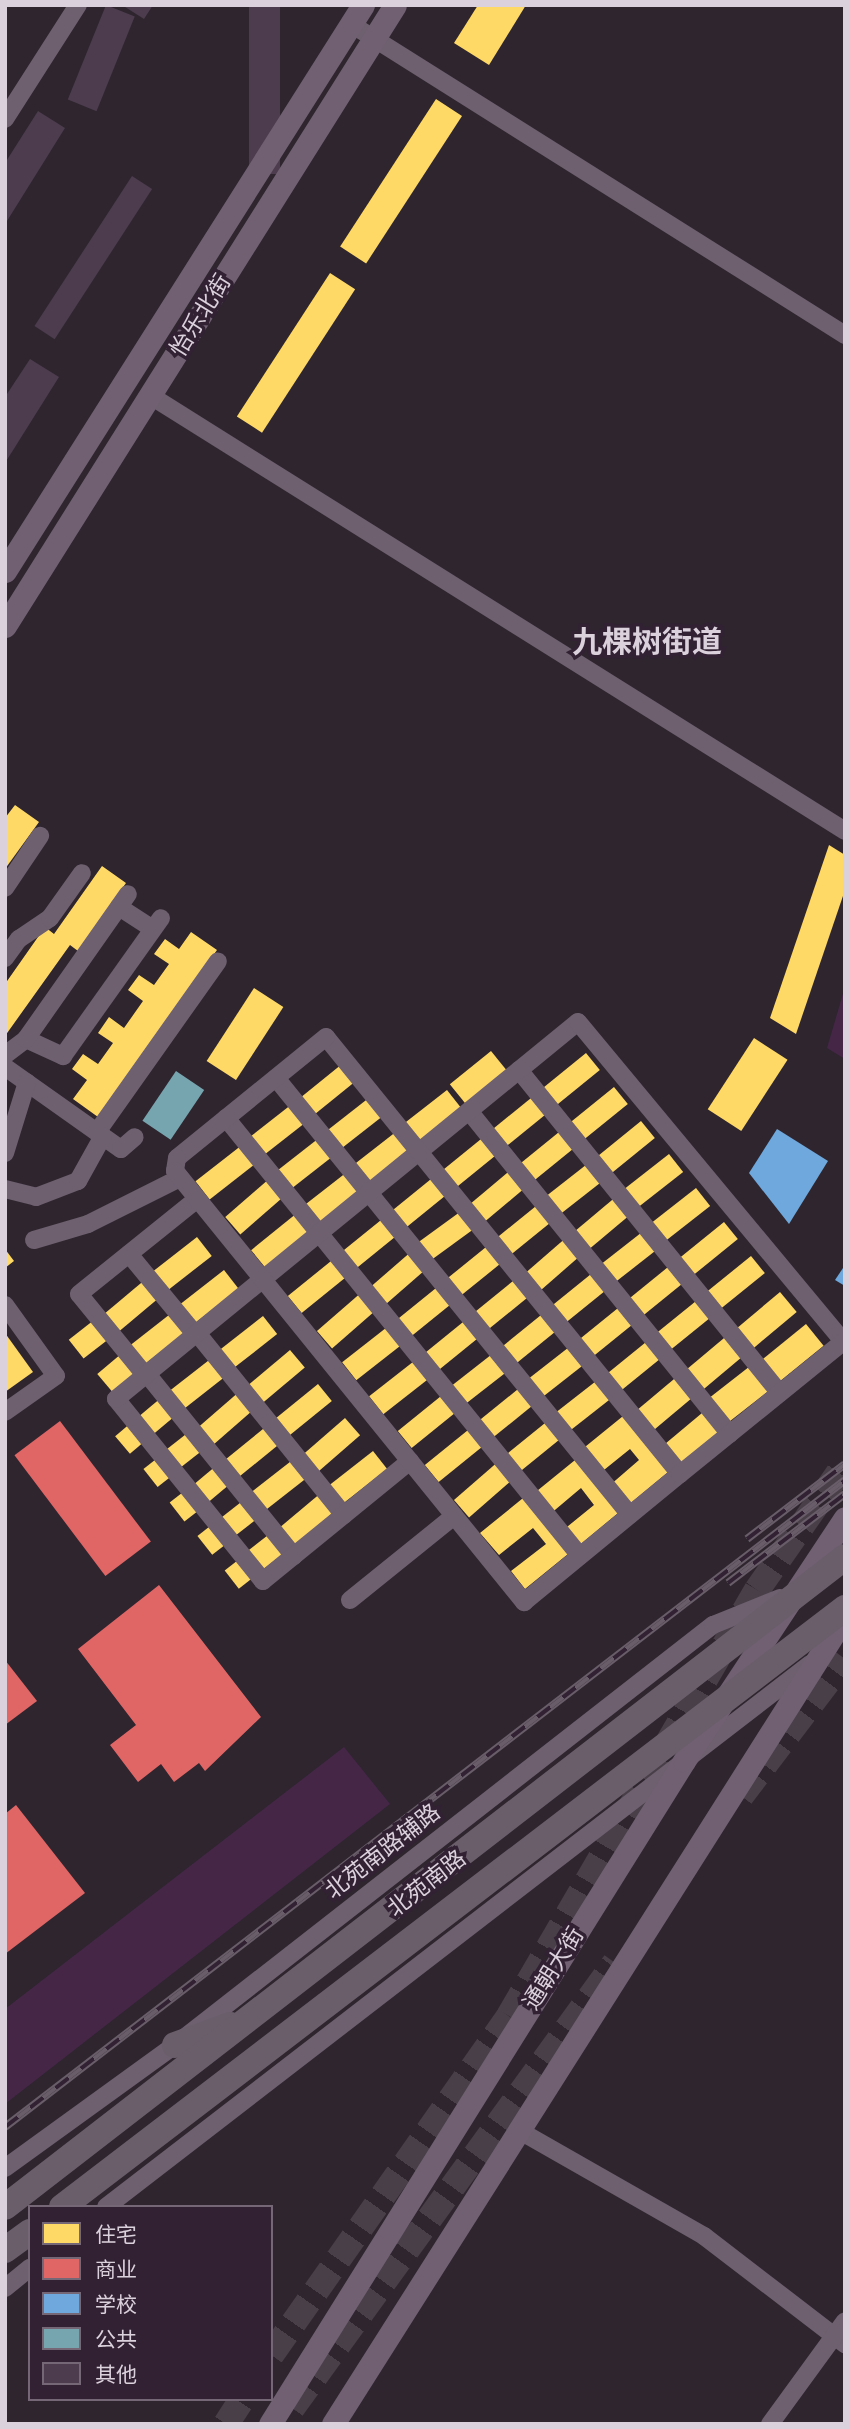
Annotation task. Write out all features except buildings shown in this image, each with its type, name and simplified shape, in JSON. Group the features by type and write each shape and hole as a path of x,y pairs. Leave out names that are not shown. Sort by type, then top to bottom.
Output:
{"highway":[{"name":"北苑南路","path":"5,2207 845,1557"},
{"name":"北苑南路","path":"65,2205 845,1608"},
{"path":"175,2045 255,2016"},
{"path":"5,2250 28,2233"}],"main road":[{"name":"怡乐北街","path":"5,626 396,5"},
{"name":"怡乐北街","path":"5,571 357,14"},
{"name":"通朝大街","path":"270,2424 718,1707 845,1518"},
{"path":"334,2424 845,1616"}],"street":[{"path":"5,119 78,5"},
{"path":"357,14 374,38 845,335"},
{"path":"151,396 845,831"},
{"path":"5,888 40,836"},
{"path":"5,958 19,939 50,918 82,873"},
{"path":"5,1055 26,1039 124,901 157,924 63,1056 26,1039"},
{"path":"5,1189 36,1197 78,1181 100,1134 218,961"},
{"path":"410,1461 263,1581 116,1399 262,1279 369,1193 419,1152 469,1111 519,1070 578,1022 593,1033 844,1343 524,1602 410,1461 262,1279 180,1178 177,1158 326,1037 419,1152 680,1474"},
{"path":"5,1067 121,1149 135,1137"},
{"path":"519,1070 780,1393"},
{"path":"276,1077 630,1515"},
{"path":"5,1153 27,1082"},
{"path":"469,1111 730,1434"},
{"path":"226,1118 580,1556"},
{"path":"34,1240 88,1224 180,1178"},
{"path":"197,1199 79,1294 294,1556"},
{"path":"129,1254 344,1515"},
{"path":"5,1305 56,1376 5,1412"},
{"path":"350,1600 454,1516"},
{"name":"北苑南路辅路","path":"5,2168 175,2045 713,1625 799,1590"},
{"path":"109,2205 845,1638"},
{"path":"520,2131 704,2236 839,2340"},
{"path":"5,2288 28,2271"},
{"path":"770,2424 839,2340 845,2321"}],"shaded area":[{"path":"845,987 845,1059 827,1048"},
{"path":"344,1747 390,1804 5,2104 5,2009"}],"tunnel":[{"path":"273,2352 509,2016 757,1590 845,1464"},
{"path":"741,1796 845,1659"},
{"path":"292,2408 615,1963"},
{"path":"226,2424 241,2401"}],"railway":[{"path":"747,1539 845,1464"},
{"path":"5,2127 845,1480"},
{"path":"728,1583 845,1494"}],"district":[{"name":"九棵树街道","path":"647,643"}]}
